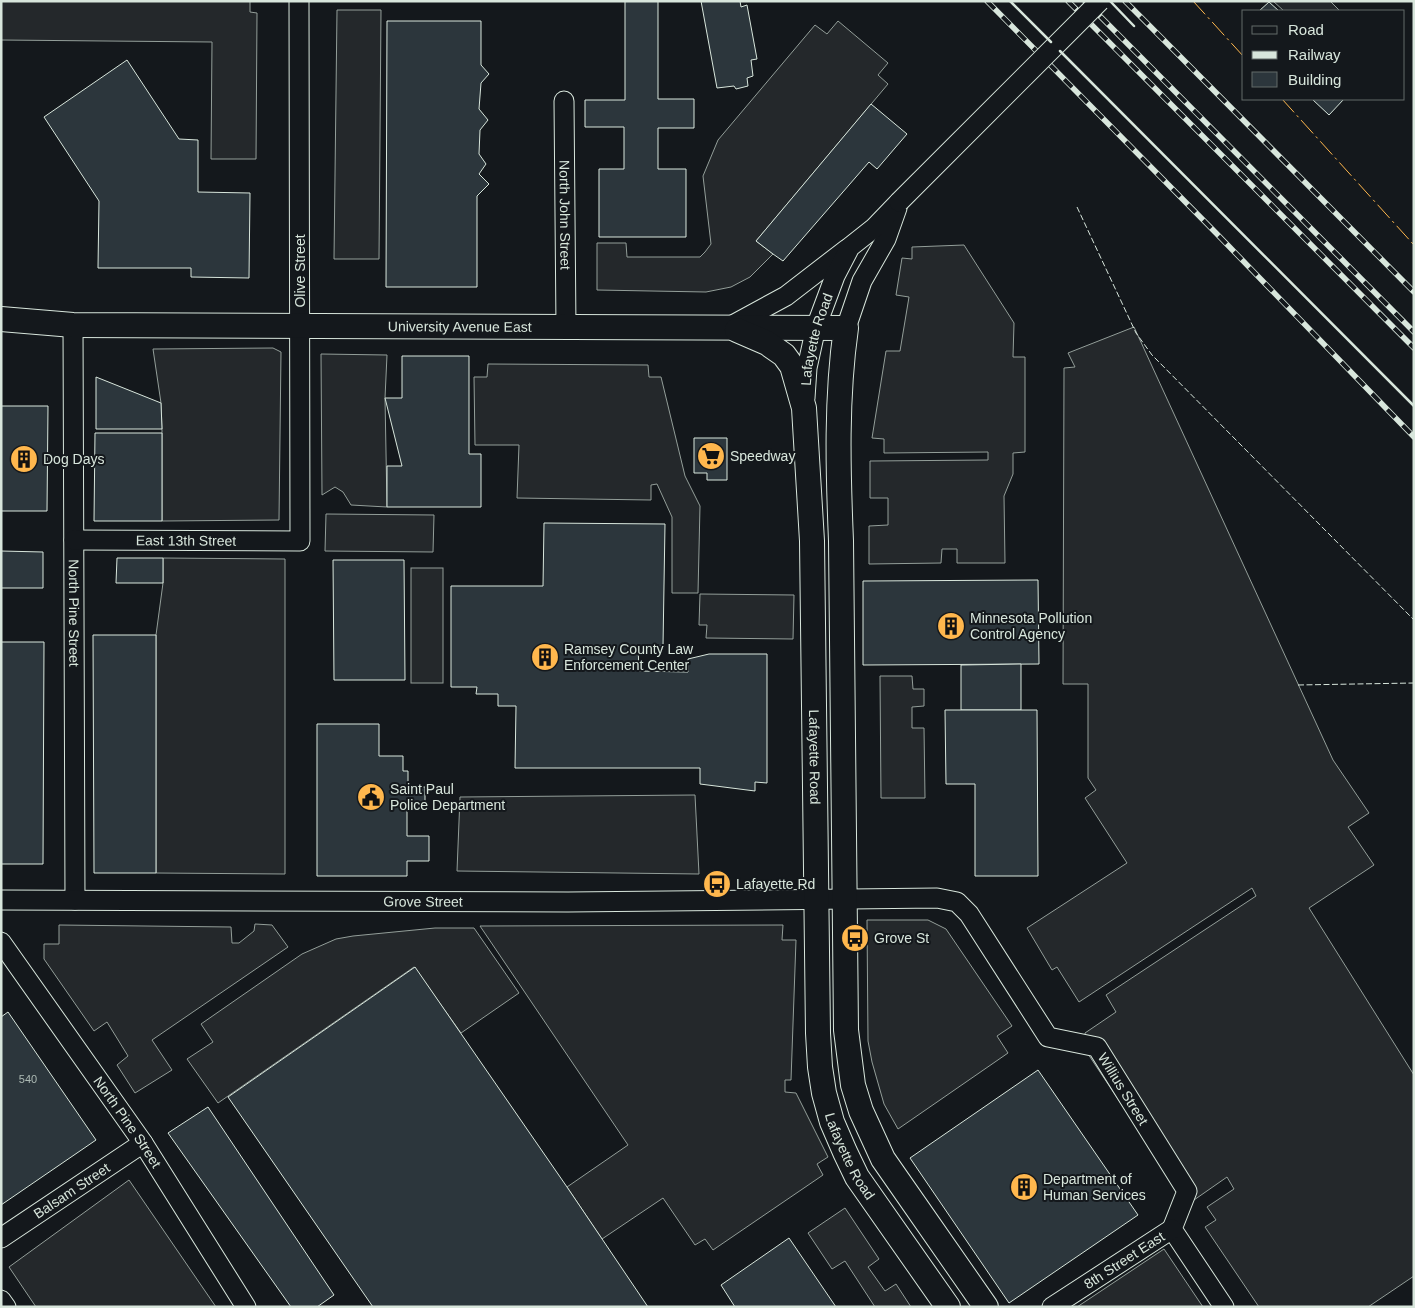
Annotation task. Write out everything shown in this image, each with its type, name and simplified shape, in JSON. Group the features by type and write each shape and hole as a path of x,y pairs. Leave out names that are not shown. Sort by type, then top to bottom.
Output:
{"main road":[{"name":"University Avenue East","path":"1,320 73,325 846,328"},
{"name":"University Avenue East","path":"1,332 73,325"},
{"path":"728,327 767,343 784,355 792,366 804,408"},
{"name":"Lafayette Road","path":"846,328 840,367 838,488 841,541 846,1030 853,1085 861,1111 883,1159 986,1307"},
{"name":"Lafayette Road","path":"804,408 812,541 818,1033 824,1093 832,1122 857,1177 948,1307"}],"street":[{"name":"Olive Street","path":"299,1 300,541"},
{"name":"Lafayette Road","path":"804,408 807,368 816,327 835,276 850,247 874,228 1100,1"},
{"name":"North John Street","path":"564,101 566,328"},
{"name":"Lafayette Road","path":"846,328 862,281 886,239 899,202"},
{"path":"728,327 786,296 850,247"},
{"name":"North Pine Street","path":"73,325 75,900"},
{"name":"East 13th Street","path":"74,540 300,541"},
{"name":"Willius Street","path":"845,901 937,898 957,902 969,914 1048,1037 1097,1046 1187,1190 1172,1229"},
{"name":"Grove Street","path":"1,900 845,901"},
{"name":"North Pine Street","path":"1,942 8,966 143,1143 246,1307"},
{"name":"Balsam Street","path":"1,1238 143,1143"},
{"path":"1172,1229 1224,1307"},
{"name":"8th Street East","path":"1052,1307 1172,1229"},
{"path":"1,1300 6,1307"}],"shaded area":[{"path":"1,1 250,1 250,12 257,13 256,159 211,159 212,42 1,40"},
{"path":"1273,1 1330,1 1339,10 1283,10"},
{"path":"337,10 381,10 379,259 334,259"},
{"path":"838,21 888,63 878,75 888,84 756,241 773,254 750,277 731,287 706,292 597,290 597,243 626,243 627,257 700,257 705,252 711,244 703,176 718,140 815,25 827,34"},
{"path":"964,245 1014,323 1013,357 1025,357 1025,452 1013,453 1013,474 1004,496 1005,563 957,563 957,549 942,549 941,563 869,564 869,526 888,525 888,498 870,498 870,461 988,460 988,452 884,453 884,439 872,438 886,351 900,351 909,297 896,295 902,258 912,259 912,247"},
{"path":"1134,327 1333,760 1369,813 1348,827 1374,865 1309,908 1414,1075 1414,1276 1368,1307 1259,1307 1205,1227 1216,1220 1207,1207 1234,1189 1227,1177 1194,1200 1176,1186 1086,1051 1085,1033 1116,1012 1106,995 1256,896 1252,888 1079,1002 1057,967 1052,970 1027,928 1127,863 1085,798 1096,790 1088,778 1088,684 1063,684 1064,368 1075,367 1068,353"},
{"path":"273,348 281,352 279,520 162,521 161,403 153,349"},
{"path":"321,354 387,355 385,398 387,507 351,505 343,492 335,487 322,495"},
{"path":"488,364 648,365 649,377 661,377 685,476 700,506 698,593 672,593 672,517 657,484 651,485 651,500 517,498 519,445 475,445 474,377 487,377"},
{"path":"326,514 434,515 433,552 325,551"},
{"path":"163,558 285,559 285,874 156,873 156,635 163,583"},
{"path":"411,568 443,568 443,683 411,683"},
{"path":"700,594 794,595 793,639 706,638 707,625 699,625"},
{"path":"880,676 912,676 913,689 924,689 924,706 912,707 912,728 924,728 925,798 881,798"},
{"path":"695,795 699,874 457,871 460,797"},
{"path":"867,920 928,920 946,929 1012,1026 997,1036 1008,1053 898,1129 884,1104 868,1041"},
{"path":"255,924 272,925 288,947 152,1040 172,1070 135,1093 117,1065 128,1056 107,1022 94,1031 44,959 44,944 59,944 59,925 231,927 232,943 239,943 254,931"},
{"path":"783,925 782,940 796,940 791,1080 785,1080 785,1092 796,1093 828,1157 817,1164 823,1175 713,1250 705,1239 695,1245 663,1198 602,1239 567,1187 628,1145 480,926"},
{"path":"435,928 474,928 519,993 461,1033 414,967 218,1103 187,1059 213,1042 201,1024 302,954 336,939"},
{"path":"129,1180 216,1307 36,1307 9,1267"},
{"path":"845,1208 879,1259 868,1267 885,1291 896,1284 911,1307 875,1307 845,1261 832,1269 808,1233"},
{"path":"1164,1249 1203,1307 1077,1307"}],"building":[{"path":"625,1 658,1 658,99 694,99 694,128 658,128 658,169 686,169 686,237 599,237 599,169 624,169 624,127 585,127 585,100 625,100"},
{"path":"701,1 740,1 741,7 747,5 757,59 751,60 753,76 747,78 748,86 736,89 734,86 717,88"},
{"path":"1269,2 1278,10 1260,10"},
{"path":"387,21 481,21 481,65 489,74 481,83 479,109 488,120 480,130 479,154 486,164 479,174 489,184 477,196 477,287 386,287"},
{"path":"127,60 179,139 198,140 198,192 250,193 249,278 191,277 191,268 98,268 99,201 44,117"},
{"path":"1313,100 1343,100 1329,115"},
{"path":"871,104 907,134 877,169 869,162 783,261 756,241"},
{"path":"402,356 469,356 469,454 481,454 481,507 387,507 387,466 402,466 385,398 402,398"},
{"path":"96,377 161,403 162,429 96,429"},
{"name":"Dog Days","path":"1,406 48,406 47,511 1,511"},
{"path":"95,433 162,433 162,521 94,521"},
{"name":"Speedway","path":"694,438 727,438 727,480 707,480 707,473 694,473"},
{"name":"Ramsey County Law Enforcement Center","path":"544,523 665,524 663,646 638,646 639,671 688,672 688,659 709,654 767,654 767,783 755,782 755,791 700,784 700,768 515,768 516,706 498,706 498,694 476,694 477,687 451,687 451,586 543,586"},
{"path":"1,551 43,552 43,588 1,588"},
{"path":"117,558 163,558 163,583 116,583"},
{"path":"333,560 404,560 405,680 334,680"},
{"name":"Minnesota Pollution Control Agency","path":"1038,580 1039,664 863,665 863,581"},
{"path":"93,635 156,635 156,873 94,873"},
{"path":"1,642 44,642 43,864 1,864"},
{"path":"1021,664 1021,710 961,710 961,665"},
{"path":"945,710 1037,710 1038,876 975,876 975,784 946,784"},
{"name":"Saint Paul Police Department","path":"317,724 379,724 379,756 403,756 403,771 408,771 408,787 425,787 425,808 407,808 407,836 429,836 429,861 407,861 407,876 317,876"},
{"path":"415,967 648,1307 373,1307 228,1097"},
{"path":"8,1012 96,1140 1,1205 1,1017"},
{"name":"Department of Human Services","path":"1038,1070 1138,1215 1009,1303 910,1158"},
{"path":"208,1107 334,1295 317,1307 291,1307 168,1133"},
{"path":"789,1238 836,1307 735,1307 721,1285"}],"railway":[{"path":"987,1 1414,437"},
{"path":"1068,1 1414,348"},
{"path":"1085,1 1414,332"},
{"path":"1125,1 1414,292"}],"fence":[{"path":"1077,207 1136,333 1152,355 1414,620"},
{"path":"1298,685 1414,683"}],"wall":[{"path":"1010,1 1051,42"},
{"path":"1110,1 1134,26"},
{"path":"1060,51 1414,406"}],"power":[{"path":"1193,1 1242,55"},
{"path":"1283,100 1414,245"}],"place":[{"name":"Speedway","path":"711,456"},
{"name":"Dog Days","path":"24,459"},
{"name":"Minnesota Pollution Control Agency","path":"951,626"},
{"name":"Ramsey County Law Enforcement Center","path":"545,657"},
{"name":"Saint Paul Police Department","path":"371,797"},
{"name":"Lafayette Rd","path":"717,884"},
{"name":"Grove St","path":"855,938"},
{"name":"Department of Human Services","path":"1024,1187"}]}
